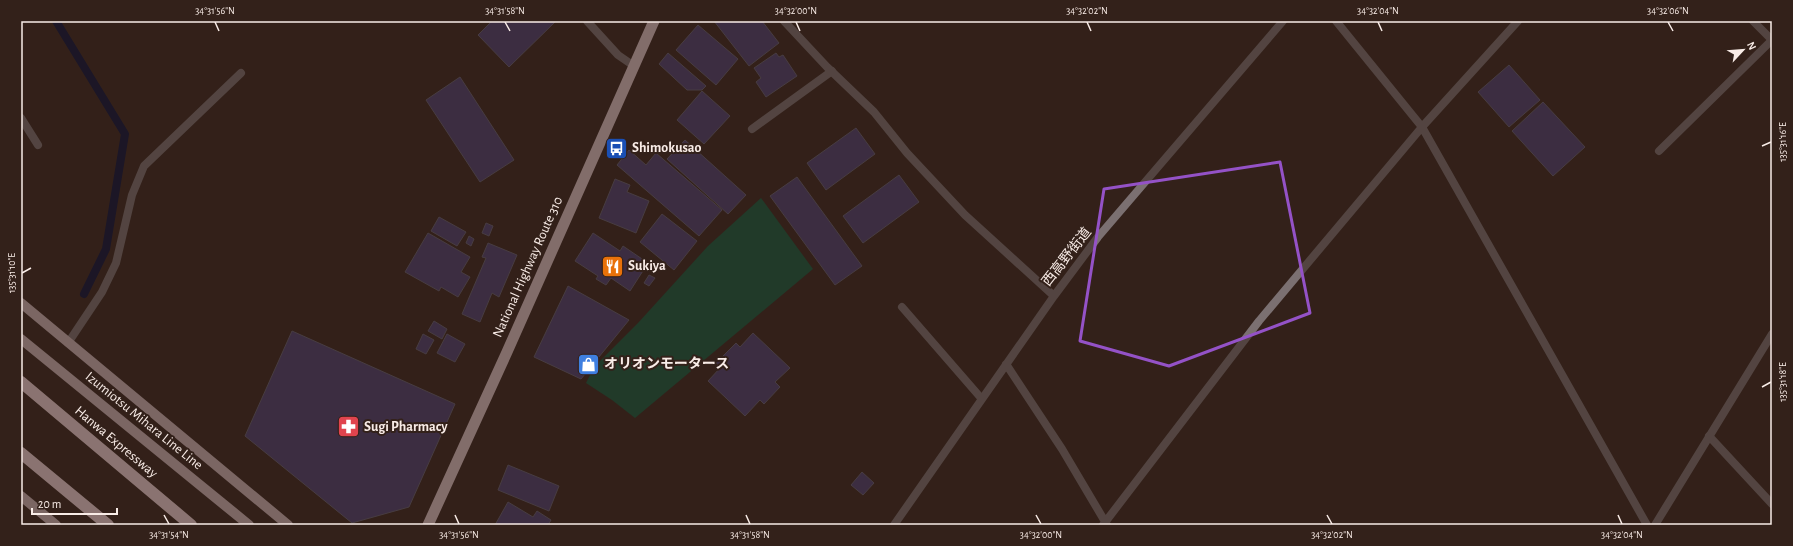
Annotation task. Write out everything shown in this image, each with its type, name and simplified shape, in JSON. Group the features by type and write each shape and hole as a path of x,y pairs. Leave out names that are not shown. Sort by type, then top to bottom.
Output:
{"highway":[{"name":"National Highway Route 310","path":"428,525 654,21"},
{"name":"Hanwa Expressway","path":"21,382 191,525"},
{"path":"21,453 108,525"}],"main road":[{"path":"21,303 288,525"},
{"name":"Izumiotsu Mihara Line Line","path":"21,339 249,525"},
{"path":"21,496 56,525"}],"street":[{"path":"587,21 618,55 634,66"},
{"path":"784,21 829,69 874,112 907,153 965,215 1054,296"},
{"path":"1336,21 1422,127 1647,525"},
{"path":"1006,364 1062,449 1105,524 1259,321 1422,127 1518,21"},
{"path":"1659,151 1772,40 1753,21"},
{"name":"西高野街道","path":"894,525 981,398 1054,296 1098,238 1281,22"},
{"path":"752,129 829,69"},
{"path":"68,343 102,292 116,263 132,195 144,166 241,73"},
{"path":"22,123 38,145"},
{"path":"902,306 981,398"},
{"path":"1654,525 1772,334"},
{"path":"1709,436 1772,504"}],"highlighted area":[{"path":"1280,162 1310,313 1169,366 1080,341 1104,189"}],"green space":[{"path":"761,198 813,269 635,418 612,400 586,383 594,367 638,323 708,246"}],"building":[{"path":"492,21 556,21 509,67 478,35"},
{"path":"714,21 762,21 779,43 749,66"},
{"path":"698,25 738,59 716,85 676,50"},
{"path":"668,53 706,86 702,90 687,90 659,64"},
{"path":"776,53 779,57 783,55 797,76 766,97 756,82 761,78 754,68"},
{"path":"1509,65 1540,100 1509,127 1478,92"},
{"path":"460,77 514,160 480,182 426,100"},
{"path":"702,91 730,116 704,144 677,120"},
{"path":"1543,102 1585,147 1553,176 1512,131"},
{"path":"856,128 875,154 826,190 807,163"},
{"path":"685,140 746,195 728,214 667,159"},
{"path":"629,150 646,165 656,153 722,210 699,236 617,165"},
{"path":"899,175 919,202 863,243 843,216"},
{"path":"797,177 862,266 835,285 770,196"},
{"path":"615,179 630,185 627,192 649,201 636,233 599,218"},
{"path":"662,214 697,241 674,270 640,242"},
{"path":"439,217 466,232 457,246 431,231"},
{"path":"486,223 493,226 489,236 482,233"},
{"path":"428,233 470,257 461,272 470,277 458,297 441,287 439,291 405,272"},
{"path":"593,233 620,251 623,246 648,263 630,291 611,278 606,285 596,279 598,276 575,261"},
{"path":"469,236 474,239 471,246 466,243"},
{"path":"488,243 517,255 499,297 492,293 480,322 462,314 486,258 482,257"},
{"path":"649,275 655,278 649,286 644,283"},
{"path":"568,286 629,320 581,379 534,357"},
{"path":"434,321 447,329 442,339 428,331"},
{"path":"292,331 455,404 409,507 352,523 245,436"},
{"path":"753,333 790,368 775,382 780,387 764,404 760,400 745,416 708,381 721,367 716,363 736,343 740,347"},
{"path":"423,334 434,340 426,354 416,349"},
{"path":"447,334 465,344 455,362 437,353"},
{"path":"508,465 559,486 549,511 498,490"},
{"path":"862,472 874,483 863,495 851,485"},
{"path":"508,502 533,517 537,511 551,520 548,525 495,525"}],"waterway":[{"path":"56,21 125,134 106,249 84,294"}],"place":[{"name":"Shimokusao","path":"616,148"},
{"name":"Sukiya","path":"613,266"},
{"name":"オリオンモータース","path":"588,364"},
{"name":"Sugi Pharmacy","path":"349,427"}]}
